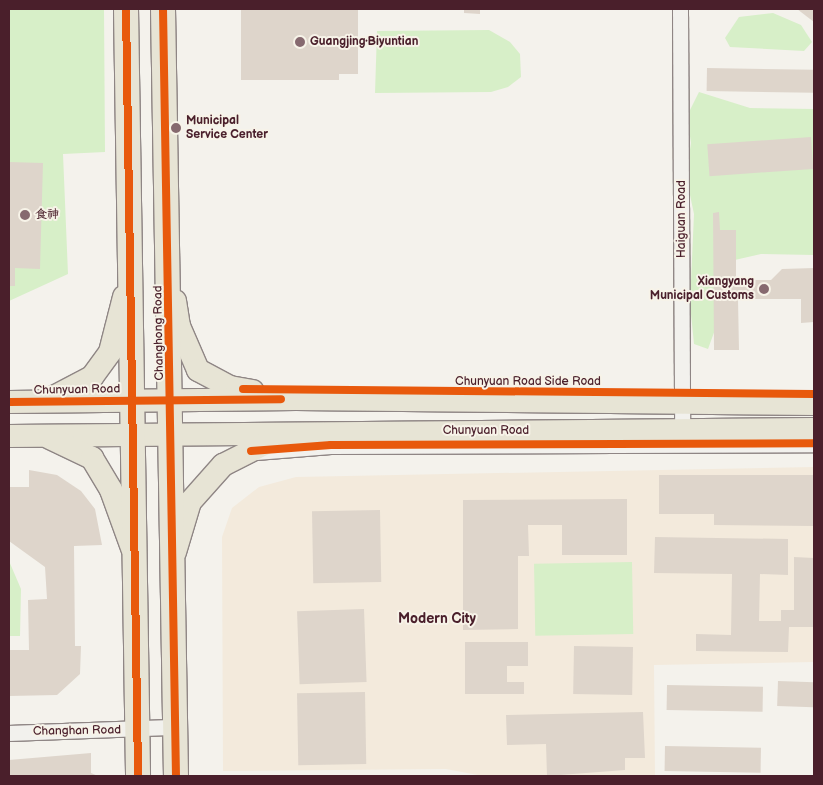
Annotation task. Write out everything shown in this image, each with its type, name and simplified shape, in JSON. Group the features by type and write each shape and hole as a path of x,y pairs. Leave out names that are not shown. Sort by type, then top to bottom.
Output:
{"highway":[{"path":"126,9 138,776"},
{"name":"Changhong Road","path":"163,9 173,434 176,776"}],"main road":[{"path":"45,402 92,377 110,352 121,322 129,246"},
{"path":"168,247 179,326 198,370 243,389 296,399"},
{"name":"Chunyuan Road","path":"9,402 296,399 683,399 814,404"},
{"name":"Chunyuan Road","path":"9,436 132,436 290,432 814,429"},
{"path":"174,555 190,502 223,465 290,432"},
{"path":"45,435 92,458 111,490 134,553"}],"street":[{"name":"Haiguan Road","path":"680,9 682,430"},
{"name":"Chunyuan Road Side Road","path":"243,389 683,399 814,394"},
{"path":"251,451 332,445 814,443"},
{"name":"Changhan Road","path":"9,733 137,730 176,727"}],"shaded area":[{"path":"814,467 814,662 654,665 655,776 483,776 446,769 223,771 222,537 232,508 259,487 296,477"}],"green space":[{"path":"9,9 104,9 105,152 63,154 68,274 9,301"},
{"path":"773,13 801,25 812,42 804,51 730,47 725,38 739,17"},
{"path":"489,30 510,42 520,54 521,77 508,87 491,92 375,93 377,31"},
{"path":"699,92 750,108 814,109 814,255 761,254 726,262 720,316 708,349 694,344 690,304 694,214 686,176 691,143 687,116"},
{"path":"9,561 21,589 20,636 9,636"},
{"path":"632,562 633,634 535,636 534,564"}],"building":[{"name":"Guangjing·Biyuntian","path":"241,9 358,9 358,74 339,74 339,80 241,80"},
{"path":"464,9 480,9 480,14 464,13"},
{"path":"797,9 814,9 814,22"},
{"path":"707,68 814,70 814,93 707,91"},
{"path":"811,137 813,169 709,176 707,144"},
{"name":"食神","path":"9,162 43,163 40,269 15,268 15,286 9,286"},
{"name":"Xiangyang Municipal Customs","path":"719,212 720,230 736,230 736,280 771,280 782,269 814,268 814,322 801,323 801,299 738,299 739,350 714,350 713,213"},
{"path":"29,470 57,475 81,491 95,509 102,545 74,546 75,646 81,646 80,674 57,695 9,696 9,650 29,650 28,600 47,599 45,567 9,541 9,487 29,487"},
{"path":"659,475 814,475 814,526 714,525 714,514 659,514"},
{"path":"627,499 627,555 562,555 562,525 528,525 529,556 518,556 518,629 463,630 463,500"},
{"path":"380,510 381,582 313,583 312,511"},
{"path":"655,537 788,539 788,575 760,574 759,621 781,621 781,610 794,610 794,557 814,558 813,627 789,627 788,652 696,651 696,634 731,635 732,574 654,573"},
{"path":"364,609 367,682 300,684 297,611"},
{"path":"465,642 528,642 528,666 507,666 507,682 524,682 524,694 465,694"},
{"path":"574,646 633,647 632,695 573,694"},
{"path":"778,681 814,682 813,707 777,706"},
{"path":"667,685 763,687 763,712 667,710"},
{"path":"365,692 366,764 298,765 297,693"},
{"path":"643,712 645,758 625,758 625,770 547,776 546,744 507,745 506,715"},
{"path":"665,746 761,748 761,773 665,771"},
{"path":"91,753 91,773 98,776 9,776 9,760"}],"cycle path":[{"path":"126,9 138,776"},
{"path":"163,9 176,776"},
{"path":"243,389 814,394"},
{"path":"9,402 281,399"},
{"path":"251,451 331,445 814,443"}],"place":[{"name":"Guangjing·Biyuntian","path":"300,42"},
{"name":"Municipal Service Center","path":"176,128"},
{"name":"食神","path":"25,215"},
{"name":"Xiangyang Municipal Customs","path":"764,289"}],"district":[{"name":"Modern City","path":"437,619"}]}
